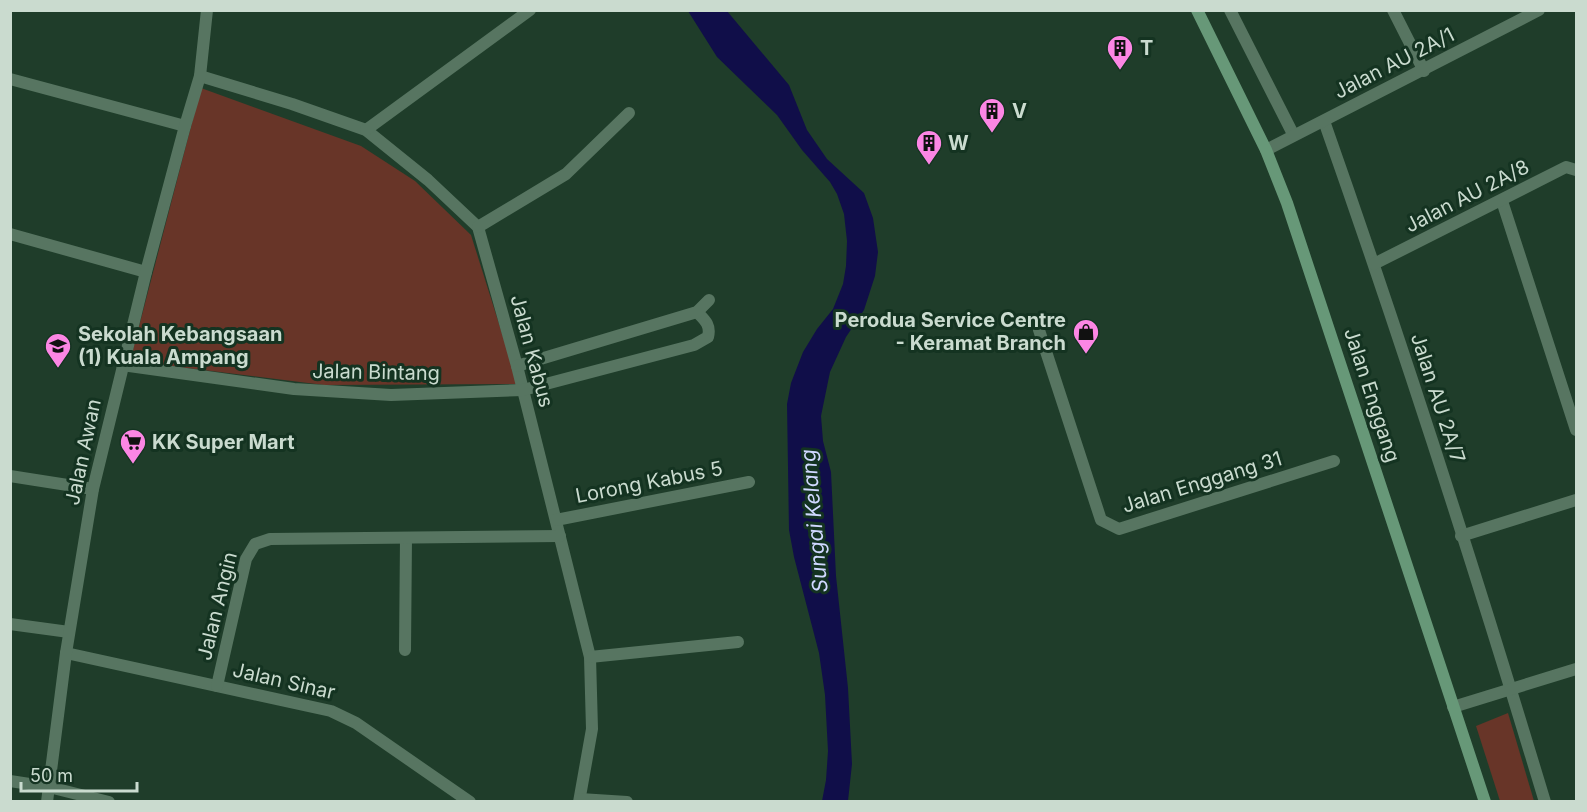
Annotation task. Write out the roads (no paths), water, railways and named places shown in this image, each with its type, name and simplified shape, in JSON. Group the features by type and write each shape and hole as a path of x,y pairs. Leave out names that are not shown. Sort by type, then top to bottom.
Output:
{"main road":[{"name":"Jalan Enggang","path":"1197,10 1266,150 1291,214 1485,801"}],"street":[{"name":"Jalan Awan","path":"47,801 69,632 93,489 146,272 200,76 207,10"},
{"path":"366,130 530,10"},
{"path":"1230,10 1293,134"},
{"path":"1393,10 1424,71"},
{"name":"Jalan AU 2A/1","path":"1266,150 1293,134 1424,71 1539,10"},
{"path":"200,76 292,104 366,130 428,180 478,227 566,174 629,113"},
{"path":"10,79 185,126"},
{"name":"Jalan AU 2A/7","path":"1324,121 1374,264 1545,801"},
{"name":"Jalan AU 2A/8","path":"1374,264 1566,167 1576,170"},
{"path":"1502,201 1576,430"},
{"name":"Jalan Kabus","path":"478,227 517,366 590,657 592,729 579,800"},
{"path":"10,234 146,272"},
{"path":"517,366 697,312 709,300"},
{"name":"Jalan Bintang","path":"122,365 294,389 391,395 523,390 694,345 708,337 710,331 707,322 697,312"},
{"name":"Jalan Enggang 31","path":"1039,330 1101,520 1119,529 1334,461"},
{"path":"10,476 93,489"},
{"name":"Lorong Kabus 5","path":"556,520 749,482"},
{"path":"1461,536 1576,500"},
{"name":"Jalan Angin","path":"217,686 246,559 255,544 270,539 560,536"},
{"path":"405,650 406,538"},
{"path":"10,624 69,632"},
{"path":"590,657 738,642"},
{"name":"Jalan Sinar","path":"66,653 331,711 356,723 470,801"},
{"path":"1453,707 1576,669"},
{"path":"10,781 49,787 109,801"},
{"path":"579,800 627,801"}],"water":[{"name":"Sungai Kelang","path":"688,11 727,11 789,85 807,130 827,159 864,193 873,218 878,252 875,276 864,310 846,337 830,372 821,416 823,441 831,472 836,576 848,688 852,764 848,801 822,801 828,751 825,695 819,653 789,530 787,404 791,383 803,352 833,309 843,284 847,241 844,214 830,182 802,150 777,115 717,57"}],"place":[{"name":"T","path":"1120,71"},
{"name":"V","path":"992,134"},
{"name":"W","path":"929,166"},
{"name":"Perodua Service Centre - Keramat Branch","path":"1086,355"},
{"name":"Sekolah Kebangsaan (1) Kuala Ampang","path":"58,369"},
{"name":"KK Super Mart","path":"133,465"}]}
